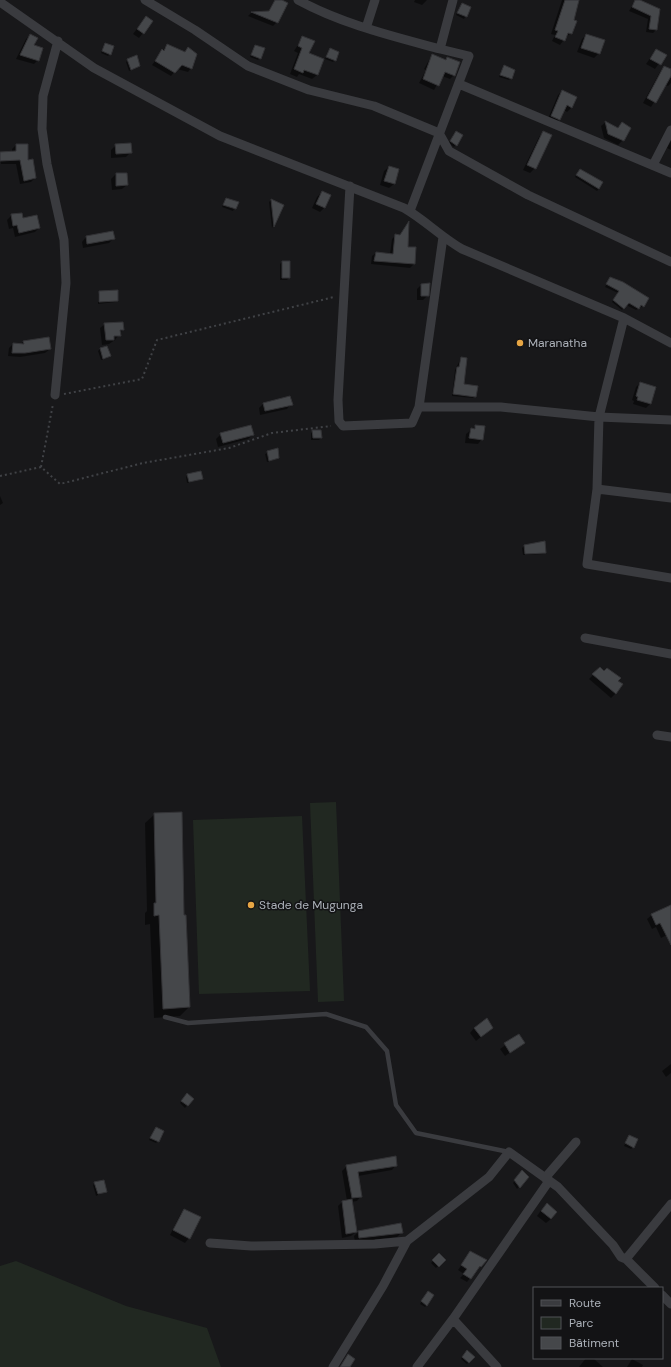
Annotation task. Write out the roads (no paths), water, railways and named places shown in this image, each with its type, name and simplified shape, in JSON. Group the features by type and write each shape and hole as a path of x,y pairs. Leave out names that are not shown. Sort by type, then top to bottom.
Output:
{"street":[{"path":"145,0 195,30 248,66 309,90 374,106 439,133 449,151 528,195 671,262"},
{"path":"298,0 324,14 366,28 469,56 410,211"},
{"path":"366,28 375,0"},
{"path":"440,49 453,0"},
{"path":"0,2 58,41 94,68 220,136 350,186 410,211 443,237 462,249 624,318 671,342"},
{"path":"54,395 66,276 64,240 47,164 42,116 43,96 58,41"},
{"path":"459,84 671,173"},
{"path":"653,165 671,130"},
{"path":"350,186 338,400 339,421 343,426 412,423 419,407 443,237"},
{"path":"624,318 599,417 597,489 587,564 671,578"},
{"path":"419,407 501,407 599,417 671,420"},
{"path":"597,489 671,498"},
{"path":"585,638 671,654"},
{"path":"657,735 671,737"},
{"path":"417,1367 453,1319 547,1180 576,1142"},
{"path":"332,1367 383,1286 407,1241 489,1177 509,1152 558,1187 613,1245 621,1257 626,1259 654,1287"},
{"path":"626,1259 671,1204"},
{"path":"210,1243 251,1246 375,1244 407,1241"},
{"path":"663,1296 671,1304"},
{"path":"453,1319 497,1367"}],"lane":[{"path":"165,1017 188,1023 326,1014 366,1027 387,1051 396,1105 416,1133 509,1152"}],"place":[{"name":"Maranatha","path":"520,343"},
{"name":"Stade de Mugunga","path":"251,905"}]}
